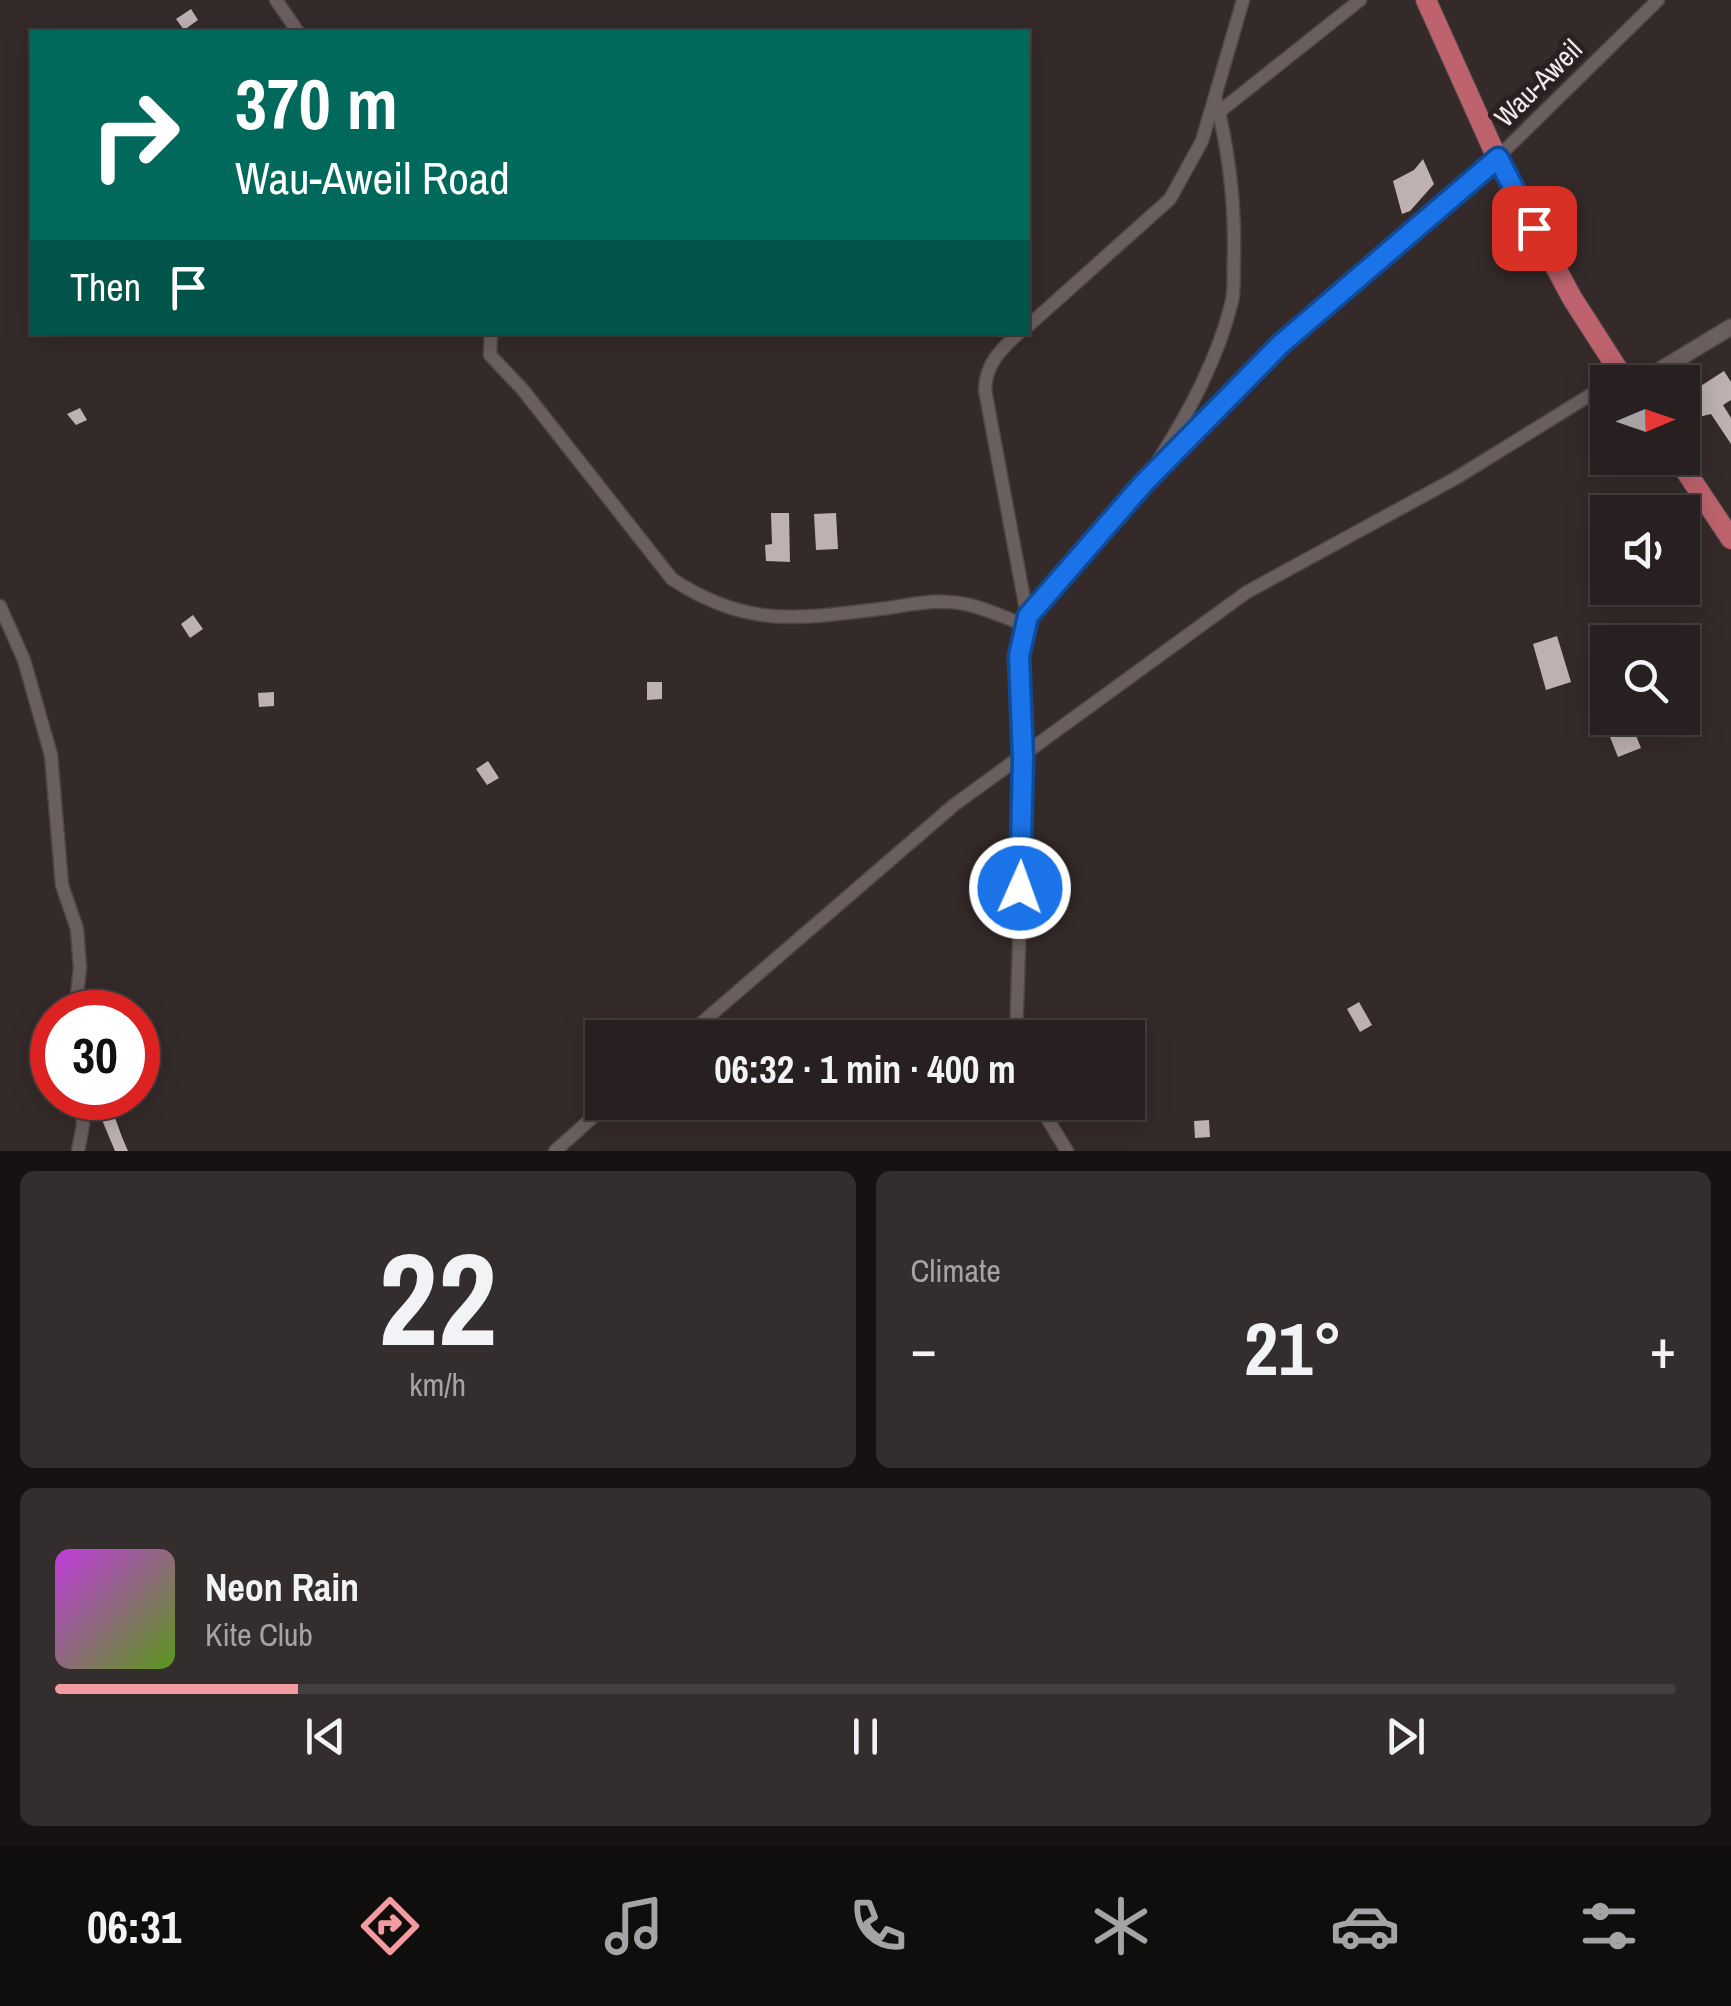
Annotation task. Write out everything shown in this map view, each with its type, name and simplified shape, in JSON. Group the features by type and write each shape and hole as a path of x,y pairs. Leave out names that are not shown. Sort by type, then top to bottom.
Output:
{"main road":[{"path":"1426,0 1498,158 1611,365"},
{"path":"1688,475 1731,539"}],"street":[{"path":"276,0 297,30"},
{"path":"1030,324 1170,199 1202,141 1243,0"},
{"path":"1219,112 1360,0"},
{"name":"Wau-Aweil","path":"1025,620 1143,484 1281,344 1498,158 1658,0"},
{"path":"1143,484 1190,410 1233,298 1235,198 1215,96"},
{"path":"1655,365 1731,327"},
{"path":"491,335 490,355 523,390 672,579 691,592 744,613 771,618 943,601 1025,620"},
{"path":"1016,1020 1023,758 1018,669 1025,620 985,390 986,373 996,354 1017,335"},
{"path":"705,1020 954,805 1247,592 1590,400"},
{"path":"0,606 24,660 51,755 62,886 76,929 80,968 78,990"},
{"path":"78,1151 83,1120"},
{"path":"555,1151 590,1120"},
{"path":"1048,1120 1067,1151"}],"building":[{"path":"191,9 198,20 184,30 176,19"},
{"path":"1423,159 1434,184 1410,211 1402,214 1393,181 1414,170"},
{"path":"1724,371 1731,382 1731,400 1723,405 1731,418 1731,444 1711,414 1700,417 1700,386"},
{"path":"80,408 87,420 76,425 67,414"},
{"path":"771,513 789,513 790,562 766,561 765,545 772,544"},
{"path":"836,513 838,549 816,550 814,514"},
{"path":"193,615 203,629 190,638 181,624"},
{"path":"1557,636 1571,682 1546,690 1533,644"},
{"path":"647,682 662,682 662,699 647,700"},
{"path":"274,692 274,706 259,707 258,693"},
{"path":"1609,735 1636,735 1641,748 1618,757"},
{"path":"488,761 499,778 487,785 476,769"},
{"path":"1359,1002 1372,1025 1360,1032 1347,1009"},
{"path":"102,1120 116,1120 128,1151 115,1151"},
{"path":"1209,1120 1210,1137 1195,1138 1194,1121"}],"route":[{"path":"1020,888 1023,758 1019,656 1023,624 1059,576 1281,344 1498,158 1534,228"}]}
